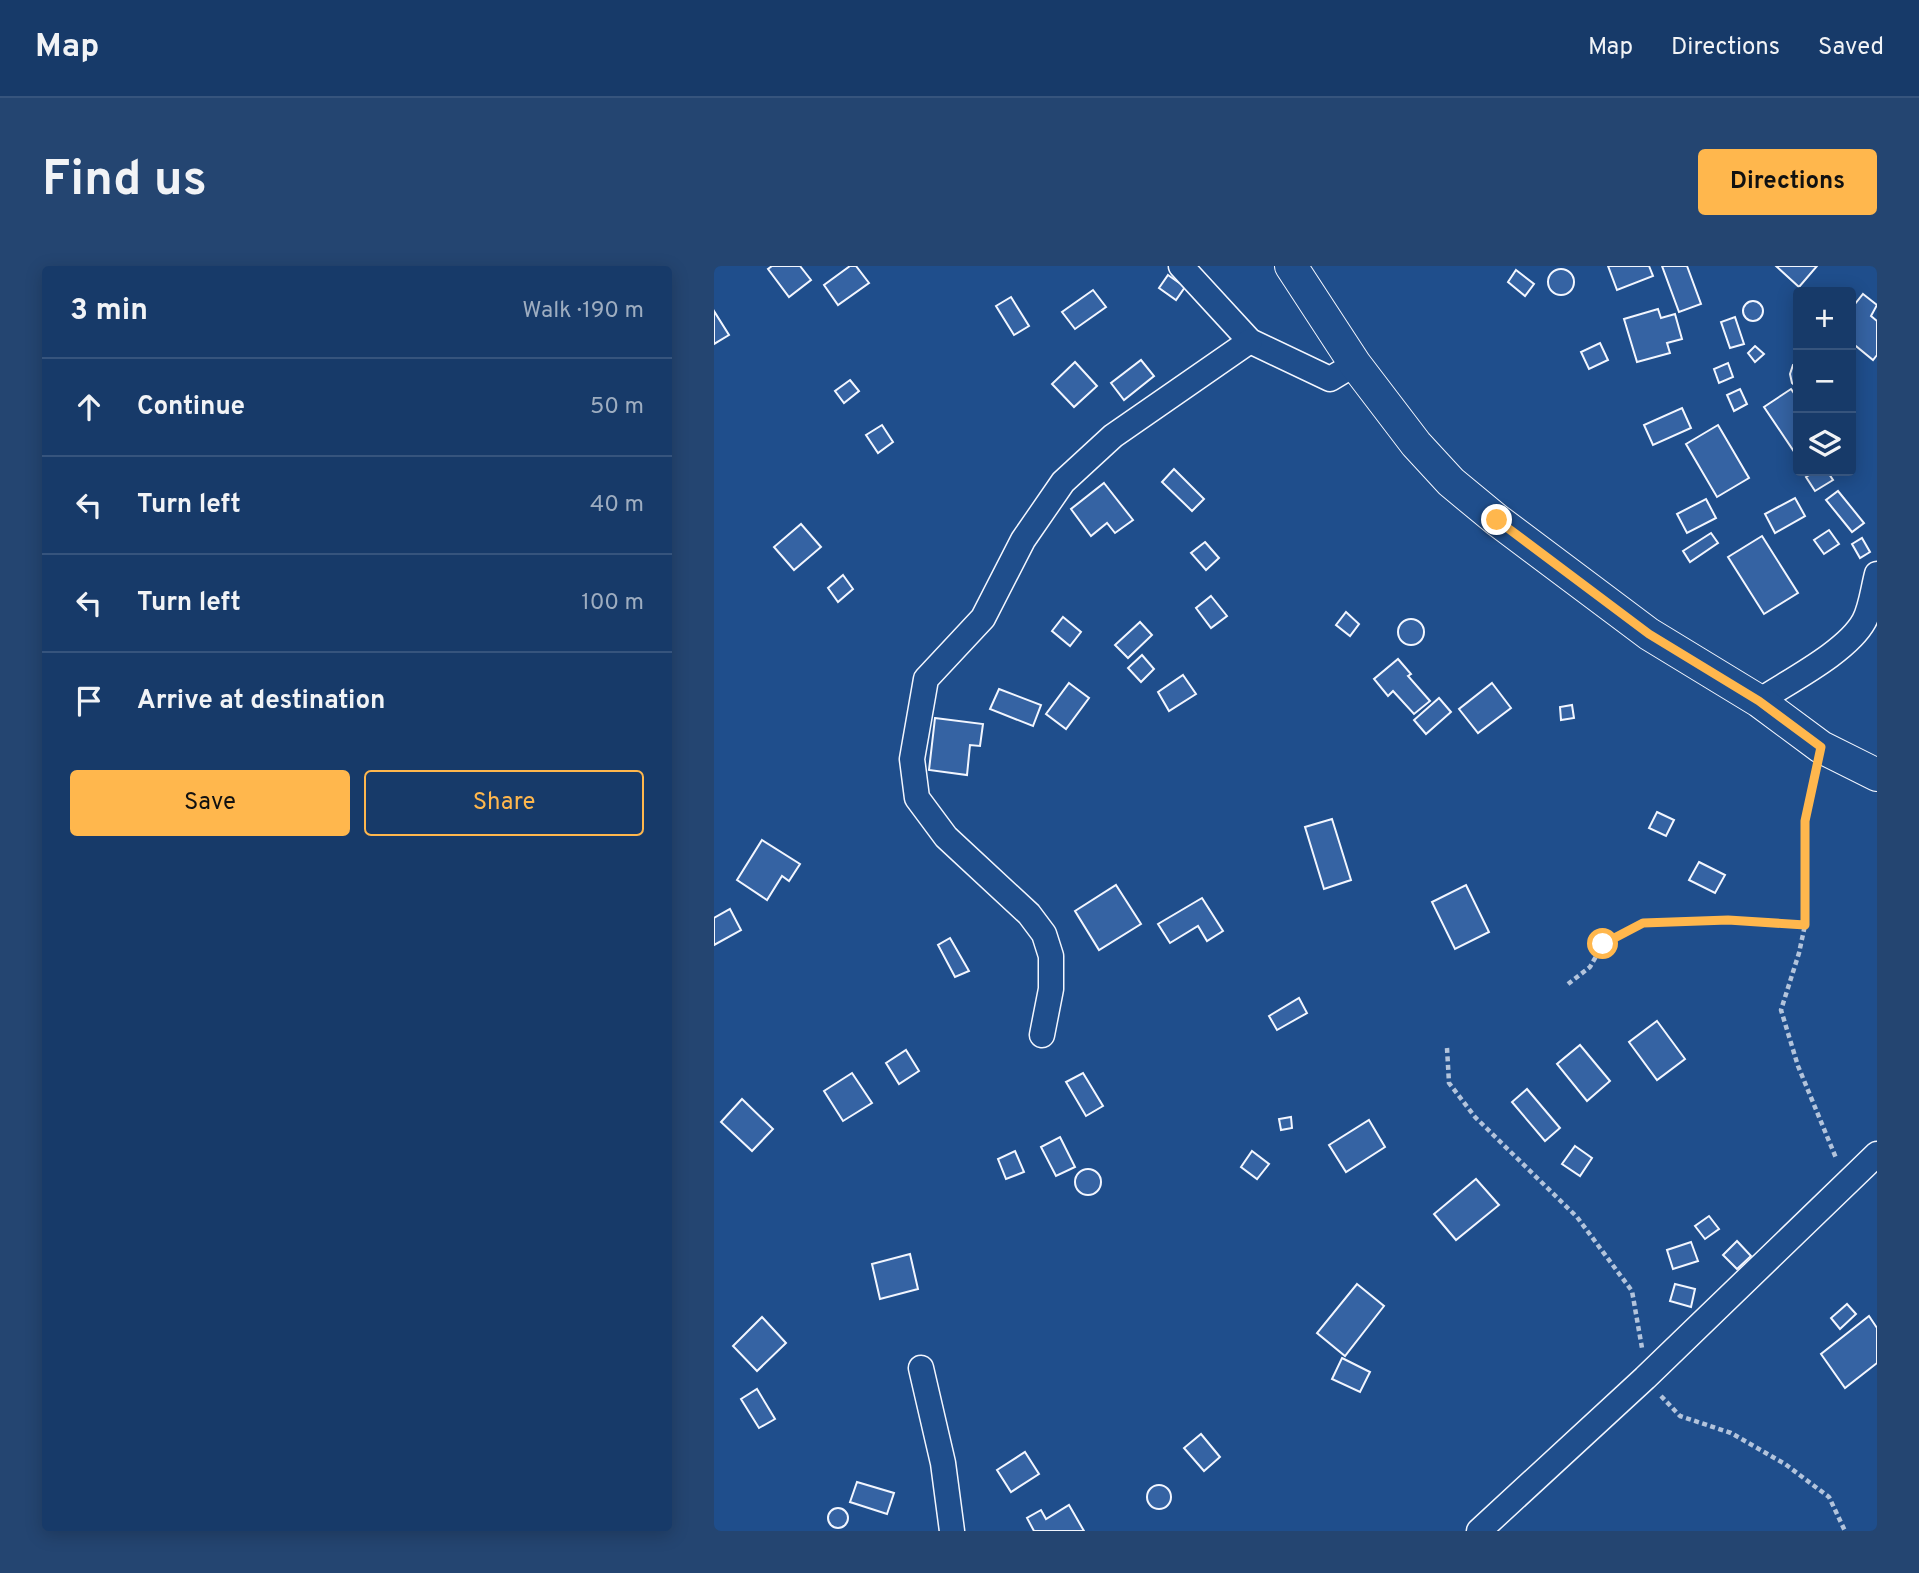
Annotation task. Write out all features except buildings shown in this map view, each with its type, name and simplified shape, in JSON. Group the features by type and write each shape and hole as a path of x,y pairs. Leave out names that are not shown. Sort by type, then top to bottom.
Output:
{"street":[{"path":"1181,266 1250,341 1330,379 1355,364"},
{"path":"1291,266 1355,364 1416,444 1460,490 1649,634 1759,701 1821,747 1877,775"},
{"path":"1042,1035 1051,989 1051,956 1044,934 1029,914 946,837 917,798 912,759 926,679 982,618 1023,540 1063,482 1113,436 1250,341"},
{"path":"1759,701 1834,652 1855,635 1865,620 1877,574"},
{"path":"1479,1531 1645,1378 1877,1154"},
{"path":"921,1368 943,1463 952,1531"}],"path":[{"path":"1821,747 1805,821 1805,925 1782,1010 1798,1066 1846,1184"},
{"path":"1568,984 1590,967 1603,944 1643,923 1728,920 1805,925"},
{"path":"1447,1048 1449,1083 1475,1117 1577,1217 1632,1292 1645,1378 1679,1416 1731,1433 1785,1465 1829,1497 1845,1531"}],"route":[{"path":"1497,520 1649,634 1759,701 1821,747 1805,821 1805,925 1728,920 1643,923 1603,944"}]}
